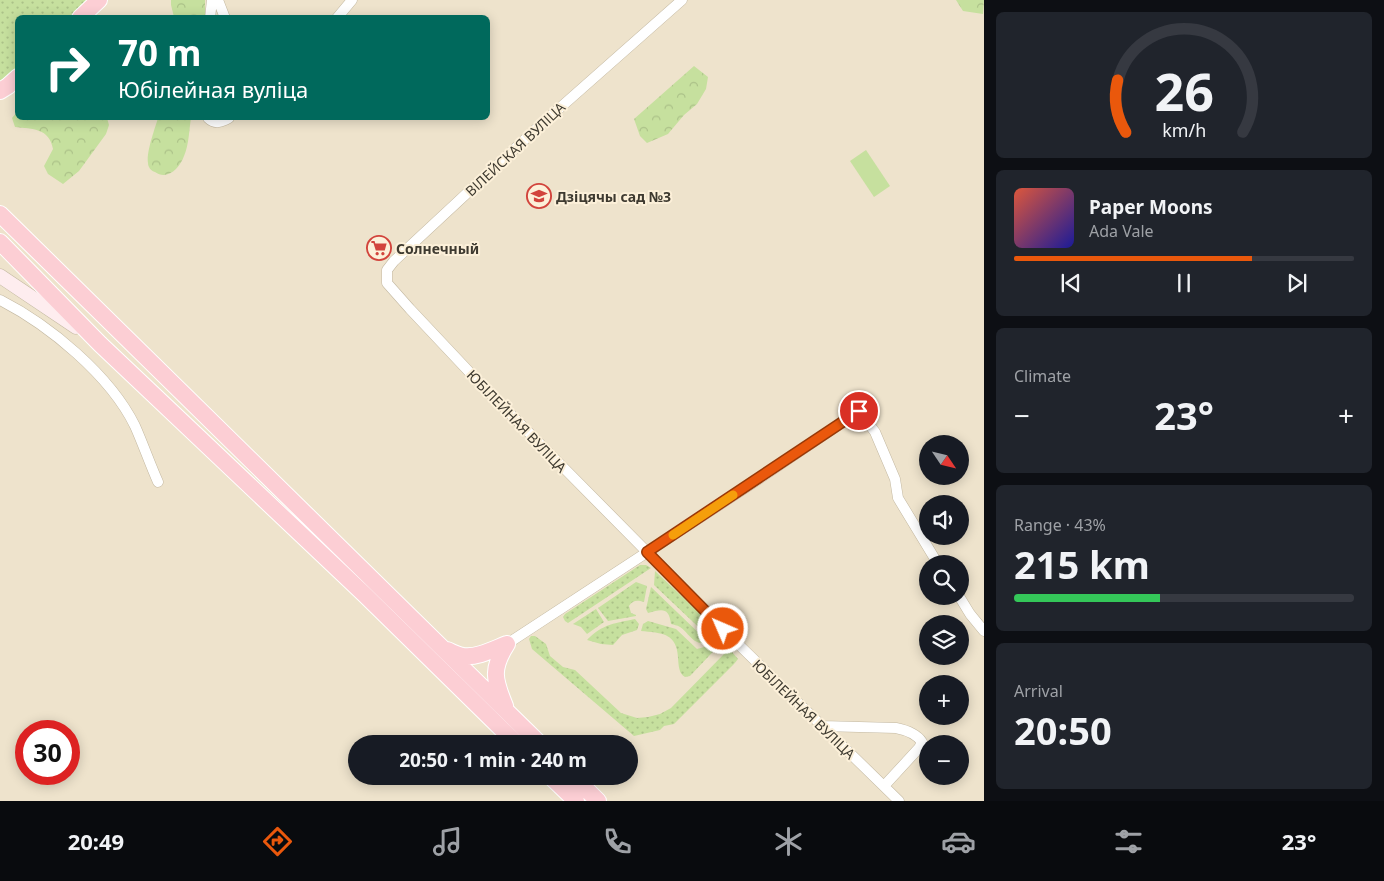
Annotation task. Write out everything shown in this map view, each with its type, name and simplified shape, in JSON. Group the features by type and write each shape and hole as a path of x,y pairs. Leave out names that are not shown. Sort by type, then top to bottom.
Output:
{"highway":[{"path":"83,15 99,0"},
{"path":"2,214 531,735"},
{"path":"0,242 100,344 364,594 508,735"},
{"path":"443,648 460,656 468,656 507,644"},
{"path":"507,644 498,658 496,681 508,712"},
{"path":"559,785 576,801"},
{"path":"582,785 598,801"}],"main road":[{"path":"0,276 100,344"}],"street":[{"path":"210,15 212,0"},
{"path":"218,0 224,15"},
{"path":"340,15 352,0"},
{"name":"ВІЛЕЙСКАЯ ВУЛІЦА","path":"410,309 387,283 387,270 394,261 536,129 682,0"},
{"path":"210,120 217,122 225,120"},
{"path":"0,300 21,311 51,331 86,362 116,395 134,425 158,482"},
{"name":"ЮБІЛЕЙНАЯ ВУЛІЦА","path":"410,309 488,391 736,642 900,801"},
{"path":"507,644 859,411 875,432 895,479 898,498 933,555"},
{"path":"964,605 984,632"},
{"path":"822,726 896,728 907,730 919,738 922,742 919,748 884,786"}],"green space":[{"path":"0,0 89,0 73,15 15,15 15,71 0,85"},
{"path":"171,0 205,0 205,15 174,15"},
{"path":"956,0 984,0 983,14 963,11"},
{"path":"694,66 708,77 706,89 697,104 684,115 668,134 647,143 640,136 634,119"},
{"path":"15,114 15,120 108,120 109,125 106,134 79,171 63,184 48,174 44,166 53,149 48,137 39,131 15,127 12,118"},
{"path":"157,120 191,120 187,147 182,161 172,172 164,175 152,171 148,164 149,147"},
{"path":"866,150 890,186 874,197 850,161"},
{"path":"640,565 646,565 651,568 568,623 565,621 563,617 565,614"},
{"path":"655,571 726,638 690,676 685,677 681,674 676,647 669,637 659,633 641,631 643,624 648,621 676,629 697,649 708,646 711,643 710,638 654,585"},
{"path":"636,582 647,586 644,602 635,601 629,606 631,613 636,616 608,621 598,608"},
{"path":"651,587 705,639 705,643 697,642 683,629 671,624 667,612 661,610 648,613 646,609"},
{"path":"596,609 604,622 587,634 581,627 573,624"},
{"path":"635,619 639,624 637,630 622,635 613,645 587,640 604,627"},
{"path":"531,636 535,636 546,644 550,656 563,667 575,670 621,713 637,718 660,714 671,708 726,652 732,652 738,659 674,724 664,726 660,730 633,735 532,649 529,639"}],"slow traffic":[{"path":"673,535 733,495"}],"place":[{"name":"Дзіцячы сад №3","path":"539,196"},
{"name":"Солнечный","path":"379,248"}],"route":[{"path":"723,629 647,552 859,411"}]}
